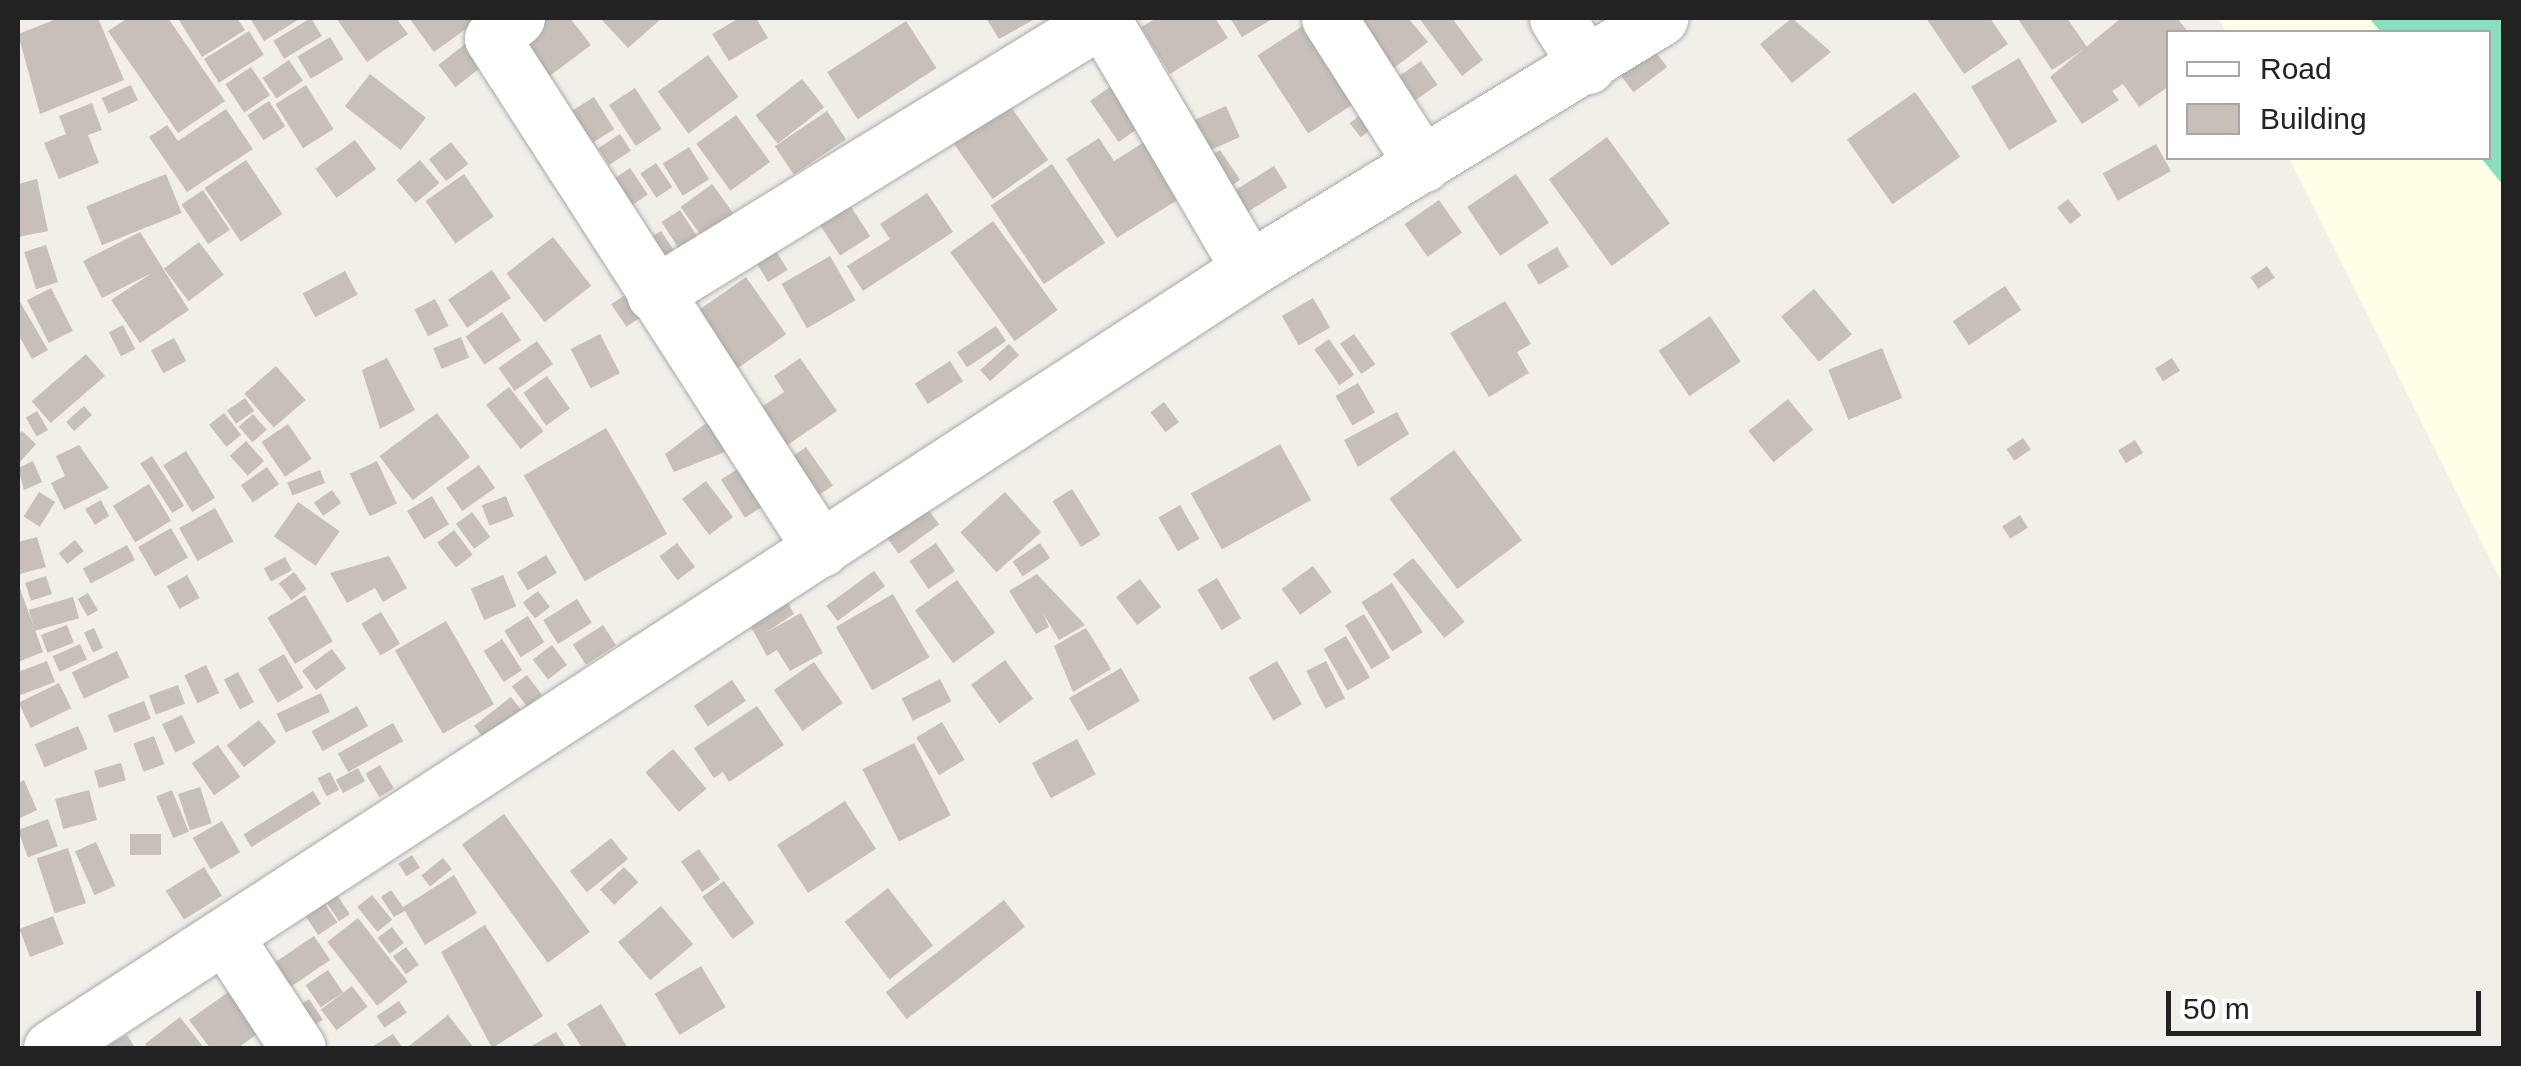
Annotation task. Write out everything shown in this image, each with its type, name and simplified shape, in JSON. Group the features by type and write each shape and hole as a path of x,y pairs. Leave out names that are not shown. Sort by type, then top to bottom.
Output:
{"street":[{"path":"517,18 492,38 822,549"},
{"path":"654,294 1102,18 1249,270"},
{"path":"1328,18 1423,165"},
{"path":"1557,18 1588,66"},
{"path":"51,1048 226,938 1249,270 1661,18"},
{"path":"226,938 298,1048"}],"shaded area":[{"path":"2219,18 2503,18 2503,585 2290,160 2491,160 2491,30 2225,30"}],"green space":[{"path":"2369,18 2503,18 2503,185 2483,160 2491,160 2491,30 2379,30"}],"building":[{"path":"59,18 98,18 124,80 40,114 18,34"},
{"path":"128,18 168,18 225,101 178,133 108,31"},
{"path":"237,18 245,30 202,57 179,20"},
{"path":"250,18 301,18 264,41"},
{"path":"311,18 322,36 284,59 273,41"},
{"path":"336,18 396,18 408,34 367,62"},
{"path":"409,18 468,18 473,24 434,52"},
{"path":"540,18 570,18 591,45 547,78 514,36"},
{"path":"600,18 662,18 628,48"},
{"path":"739,18 756,18 768,38 729,61 712,34"},
{"path":"986,18 1037,18 999,39"},
{"path":"1157,18 1215,18 1228,38 1170,74 1141,27"},
{"path":"1230,18 1274,18 1242,37"},
{"path":"1341,18 1408,18 1428,42 1386,74"},
{"path":"1419,18 1452,18 1483,60 1462,76"},
{"path":"1792,18 1831,52 1792,83 1760,44"},
{"path":"1926,18 1990,18 2008,44 1964,74"},
{"path":"2067,18 2087,47 2052,70 2018,19"},
{"path":"2121,18 2177,18 2186,30 2166,30 2166,88 2139,107 2123,84 2112,91 2119,100 2082,124 2050,77"},
{"path":"1312,20 1363,98 1308,133 1257,55"},
{"path":"906,21 936,68 858,119 827,72"},
{"path":"249,31 264,55 219,83 204,59"},
{"path":"330,37 343,59 311,79 297,57"},
{"path":"473,38 490,60 456,87 438,65"},
{"path":"1652,47 1667,67 1634,92 1618,72"},
{"path":"708,55 739,97 688,134 658,91"},
{"path":"2019,58 2057,121 2009,150 1971,87"},
{"path":"289,60 303,81 276,99 262,78"},
{"path":"1421,61 1438,85 1406,107 1389,83"},
{"path":"251,67 270,95 244,113 225,84"},
{"path":"370,74 426,118 401,150 345,106"},
{"path":"802,79 824,107 778,144 756,115"},
{"path":"1117,82 1146,123 1119,142 1090,101"},
{"path":"131,85 138,101 109,114 102,98"},
{"path":"306,85 334,129 303,148 275,104"},
{"path":"635,88 662,129 636,146 609,105"},
{"path":"1915,92 1960,157 1892,204 1847,140"},
{"path":"594,97 614,129 584,148 563,116"},
{"path":"269,101 285,126 264,140 247,115"},
{"path":"1007,101 1048,160 993,199 951,140"},
{"path":"1378,101 1389,115 1361,137 1350,123"},
{"path":"92,103 102,130 88,135 99,163 59,179 44,143 66,134 59,116"},
{"path":"1226,106 1240,137 1205,153 1191,121"},
{"path":"226,109 253,149 187,192 149,137 167,125 178,141"},
{"path":"827,111 846,139 794,174 775,146"},
{"path":"736,115 770,162 730,191 696,144"},
{"path":"620,134 631,151 609,165 598,148"},
{"path":"1607,137 1670,224 1612,266 1549,179"},
{"path":"1099,138 1114,161 1146,141 1182,197 1117,238 1066,159"},
{"path":"355,140 376,169 337,198 315,169"},
{"path":"451,142 468,164 446,181 429,159"},
{"path":"2156,144 2171,171 2118,201 2103,174"},
{"path":"689,147 709,179 683,196 663,163"},
{"path":"1220,150 1240,180 1224,190 1204,161"},
{"path":"246,160 282,214 241,242 205,188"},
{"path":"420,160 439,183 416,203 396,180"},
{"path":"656,163 672,187 656,198 640,174"},
{"path":"1052,164 1105,243 1044,284 991,205"},
{"path":"1274,166 1287,187 1241,216 1228,195"},
{"path":"630,168 648,195 632,205 614,179"},
{"path":"166,174 182,213 102,245 86,206"},
{"path":"464,174 494,217 455,244 425,201"},
{"path":"1516,174 1549,223 1500,256 1467,207"},
{"path":"37,179 48,231 18,237 18,184"},
{"path":"712,184 739,221 707,244 680,207"},
{"path":"203,190 230,230 208,244 181,205"},
{"path":"927,193 953,232 863,291 847,266 890,239 880,224"},
{"path":"844,196 870,236 840,256 814,216"},
{"path":"2068,199 2081,215 2070,224 2057,208"},
{"path":"1439,200 1462,233 1428,257 1405,224"},
{"path":"680,210 703,245 684,257 662,222"},
{"path":"993,221 1058,310 1015,341 950,252"},
{"path":"661,231 685,267 634,249"},
{"path":"140,232 189,310 140,343 111,300 152,273 102,298 83,261"},
{"path":"766,235 788,270 768,282 746,247"},
{"path":"553,237 591,286 545,322 507,273"},
{"path":"199,242 224,275 189,301 164,268"},
{"path":"46,245 58,282 36,289 24,252"},
{"path":"1557,247 1569,267 1539,285 1527,265"},
{"path":"830,256 856,300 807,328 782,284"},
{"path":"2267,266 2275,278 2258,289 2250,277"},
{"path":"492,270 511,298 467,328 448,300"},
{"path":"345,271 358,295 315,317 303,294"},
{"path":"746,277 786,334 731,373 691,315"},
{"path":"2005,286 2021,310 1969,345 1953,321"},
{"path":"637,287 652,309 626,327 611,304"},
{"path":"51,288 73,331 49,343 27,300"},
{"path":"1814,289 1852,334 1819,362 1781,317"},
{"path":"1313,298 1330,327 1299,345 1282,316"},
{"path":"435,299 449,326 428,336 415,309"},
{"path":"1505,301 1531,344 1517,352 1529,373 1489,397 1450,333"},
{"path":"20,302 48,350 32,359 18,334"},
{"path":"502,312 521,340 485,365 466,337"},
{"path":"1710,316 1741,362 1689,396 1659,351"},
{"path":"123,325 135,349 121,356 109,332"},
{"path":"996,326 1006,341 967,367 957,352"},
{"path":"600,334 620,373 591,388 571,349"},
{"path":"1354,334 1375,364 1361,374 1340,344"},
{"path":"461,337 469,357 441,369 433,348"},
{"path":"174,338 186,361 163,373 151,350"},
{"path":"1329,339 1354,375 1339,385 1314,349"},
{"path":"537,341 553,364 515,391 498,368"},
{"path":"1009,344 1019,355 990,381 980,370"},
{"path":"1882,348 1902,398 1848,420 1828,370"},
{"path":"86,354 105,376 51,423 32,401"},
{"path":"387,358 415,410 380,429 362,370"},
{"path":"800,358 837,411 786,446 760,408 784,392 774,376"},
{"path":"2172,358 2180,371 2163,381 2155,369"},
{"path":"950,361 963,381 928,404 915,384"},
{"path":"276,366 306,400 274,428 244,394"},
{"path":"547,376 570,409 546,425 523,393"},
{"path":"1358,383 1375,412 1352,425 1335,396"},
{"path":"509,387 543,431 521,449 486,405"},
{"path":"245,398 254,411 236,424 227,411"},
{"path":"1788,399 1813,430 1774,462 1748,431"},
{"path":"1164,402 1179,422 1165,432 1150,412"},
{"path":"84,406 92,415 74,431 66,422"},
{"path":"37,411 48,430 37,437 26,418"},
{"path":"1397,412 1409,434 1358,467 1344,440"},
{"path":"224,413 241,435 226,447 209,425"},
{"path":"437,413 470,457 413,500 379,456"},
{"path":"253,414 267,430 252,442 239,426"},
{"path":"717,415 735,448 674,472 665,454"},
{"path":"288,424 311,459 285,477 261,442"},
{"path":"606,428 667,534 585,581 524,476"},
{"path":"22,431 36,444 20,462 18,435"},
{"path":"2023,438 2031,450 2014,461 2006,449"},
{"path":"2135,440 2143,453 2126,463 2118,451"},
{"path":"246,441 264,461 248,476 230,456"},
{"path":"1280,444 1311,500 1222,549 1191,493"},
{"path":"79,445 109,488 64,510 51,483 65,476 56,456"},
{"path":"806,447 833,486 808,503 781,464"},
{"path":"1454,450 1522,540 1457,589 1389,499"},
{"path":"186,451 215,498 192,512 163,465"},
{"path":"152,456 184,505 172,513 140,464"},
{"path":"33,461 42,482 24,490 18,468"},
{"path":"377,461 397,504 370,516 350,474"},
{"path":"749,462 773,500 745,518 721,479"},
{"path":"479,465 495,488 462,511 446,488"},
{"path":"267,467 279,484 253,503 241,485"},
{"path":"320,470 325,483 292,496 287,483"},
{"path":"706,481 733,517 709,535 682,499"},
{"path":"149,484 171,521 135,542 113,506"},
{"path":"1072,489 1101,535 1081,547 1052,501"},
{"path":"332,490 341,503 323,516 314,503"},
{"path":"39,492 55,502 40,527 24,517"},
{"path":"1005,492 1041,532 997,572 960,532"},
{"path":"432,496 449,524 424,539 407,511"},
{"path":"506,496 514,517 490,526 482,505"},
{"path":"101,500 109,516 95,525 85,509"},
{"path":"298,502 340,531 316,566 274,536"},
{"path":"925,505 939,524 899,554 885,534"},
{"path":"1180,505 1200,539 1178,551 1158,518"},
{"path":"215,508 233,541 198,561 179,528"},
{"path":"472,512 490,537 474,549 456,524"},
{"path":"2020,515 2028,528 2010,539 2002,526"},
{"path":"171,528 188,557 155,576 138,547"},
{"path":"454,530 473,555 456,567 437,543"},
{"path":"37,537 46,567 20,574 18,542"},
{"path":"75,540 84,551 67,564 59,553"},
{"path":"677,543 695,567 677,580 659,556"},
{"path":"936,543 955,571 928,589 909,561"},
{"path":"1040,543 1050,558 1023,576 1013,561"},
{"path":"127,545 135,560 91,583 83,568"},
{"path":"546,555 557,573 528,591 517,573"},
{"path":"389,556 407,588 383,602 375,588 347,603 330,573"},
{"path":"285,557 292,570 271,582 264,568"},
{"path":"1413,558 1465,622 1444,638 1393,574"},
{"path":"1313,566 1332,592 1300,615 1281,589"},
{"path":"874,571 885,586 837,621 826,606"},
{"path":"294,572 307,589 291,600 279,583"},
{"path":"1037,574 1085,625 1059,640 1043,613 1049,627 1036,634 1009,591"},
{"path":"187,575 200,598 179,609 167,586"},
{"path":"503,575 516,606 484,620 471,589"},
{"path":"46,576 52,594 31,601 25,583"},
{"path":"1217,578 1241,618 1221,630 1197,590"},
{"path":"1140,579 1161,607 1137,625 1116,597"},
{"path":"957,580 995,633 953,663 915,611"},
{"path":"18,583 43,652 18,662"},
{"path":"1392,583 1423,632 1392,651 1361,602"},
{"path":"538,591 550,607 535,618 523,602"},
{"path":"88,593 98,610 88,616 78,599"},
{"path":"893,594 930,657 872,690 836,627"},
{"path":"305,595 333,641 295,664 267,618"},
{"path":"784,595 794,614 765,633 801,613 823,653 790,671 777,650 767,656 746,618"},
{"path":"73,597 79,618 35,631 29,610"},
{"path":"577,599 592,623 558,644 543,620"},
{"path":"381,612 400,644 380,656 361,624"},
{"path":"1364,614 1390,658 1371,669 1345,625"},
{"path":"528,616 544,642 521,657 504,631"},
{"path":"446,621 494,704 443,734 395,650"},
{"path":"67,625 74,643 48,653 41,635"},
{"path":"603,625 616,645 586,665 573,645"},
{"path":"94,628 103,648 93,653 84,632"},
{"path":"1086,628 1111,669 1073,692 1054,646"},
{"path":"1346,636 1370,678 1347,691 1323,649"},
{"path":"502,639 522,670 504,682 484,651"},
{"path":"80,644 87,660 60,672 53,656"},
{"path":"552,645 567,665 548,679 533,659"},
{"path":"332,649 346,668 316,690 302,671"},
{"path":"117,651 129,677 84,698 72,672"},
{"path":"284,654 304,688 278,703 258,669"},
{"path":"1005,660 1033,699 999,724 971,685"},
{"path":"47,661 55,682 18,696 18,672"},
{"path":"1277,661 1302,704 1273,721 1248,678"},
{"path":"1326,661 1345,698 1325,708 1306,671"},
{"path":"814,662 843,703 803,731 774,690"},
{"path":"206,665 219,693 197,703 184,675"},
{"path":"1121,668 1140,701 1088,731 1069,698"},
{"path":"238,672 254,702 240,710 224,680"},
{"path":"527,675 542,695 527,706 512,686"},
{"path":"940,679 951,701 913,721 902,699"},
{"path":"732,680 746,701 708,726 694,706"},
{"path":"59,683 71,708 31,728 19,703"},
{"path":"178,685 185,704 156,714 149,696"},
{"path":"321,693 330,712 285,733 277,714"},
{"path":"511,697 521,710 484,739 474,726"},
{"path":"144,701 151,719 114,733 108,715"},
{"path":"357,706 368,726 323,751 312,731"},
{"path":"757,706 784,745 729,782 723,772 714,778 694,748"},
{"path":"182,715 195,743 175,752 162,724"},
{"path":"259,720 276,742 244,767 227,745"},
{"path":"942,722 965,760 939,775 916,737"},
{"path":"393,723 403,741 348,772 338,754"},
{"path":"78,726 88,749 45,767 35,744"},
{"path":"154,736 164,764 144,772 133,744"},
{"path":"1077,739 1096,774 1051,798 1032,763"},
{"path":"914,743 951,815 899,842 862,769"},
{"path":"218,745 240,777 214,795 192,763"},
{"path":"673,749 706,789 679,812 645,772"},
{"path":"121,763 126,780 99,788 94,771"},
{"path":"380,765 394,788 379,797 365,774"},
{"path":"358,768 365,781 343,793 336,780"},
{"path":"330,772 339,790 327,796 318,778"},
{"path":"24,780 37,810 18,819 18,783"},
{"path":"200,787 212,823 190,830 178,794"},
{"path":"89,790 97,820 63,829 55,799"},
{"path":"172,790 189,832 173,838 156,796"},
{"path":"313,791 321,804 251,847 243,834"},
{"path":"845,801 876,849 808,893 777,845"},
{"path":"504,814 590,932 548,963 462,845"},
{"path":"48,819 58,846 28,857 18,830"},
{"path":"222,821 240,852 211,869 193,838"},
{"path":"130,834 161,834 161,855 130,855"},
{"path":"611,838 628,859 587,892 570,871"},
{"path":"96,842 116,886 95,895 75,851"},
{"path":"68,848 86,903 55,913 37,858"},
{"path":"699,849 720,879 702,892 681,862"},
{"path":"412,855 420,868 406,876 398,863"},
{"path":"443,858 452,869 430,887 421,876"},
{"path":"204,867 222,896 184,920 166,891"},
{"path":"624,867 638,882 614,905 600,890"},
{"path":"454,875 477,913 425,945 405,911 394,917 381,897 391,890 403,907"},
{"path":"724,881 755,923 733,939 702,897"},
{"path":"888,888 933,946 890,979 845,922"},
{"path":"337,895 350,914 339,921 326,902"},
{"path":"372,895 392,920 377,932 357,907"},
{"path":"1004,900 1025,927 907,1019 886,992"},
{"path":"325,904 337,922 318,935 306,917"},
{"path":"661,906 693,944 650,980 618,942"},
{"path":"53,916 64,944 30,957 19,929"},
{"path":"358,918 408,982 377,1006 327,942"},
{"path":"485,925 543,1016 492,1048 441,952"},
{"path":"392,927 404,943 390,954 378,938"},
{"path":"314,936 330,960 276,997 259,973"},
{"path":"406,947 419,965 406,974 393,956"},
{"path":"701,966 726,1007 679,1035 655,994"},
{"path":"328,970 343,992 321,1007 306,985"},
{"path":"352,986 368,1007 337,1030 321,1009"},
{"path":"234,988 264,1029 238,1048 210,1048 189,1020"},
{"path":"309,999 323,1020 306,1031 292,1010"},
{"path":"399,1001 407,1013 384,1028 377,1016"},
{"path":"601,1004 628,1048 582,1048 567,1024"},
{"path":"448,1015 474,1048 409,1046"},
{"path":"180,1017 204,1048 148,1048 145,1044"},
{"path":"556,1032 566,1048 528,1048"},
{"path":"393,1034 402,1047 370,1048"},
{"path":"127,1035 135,1048 102,1048"}]}
